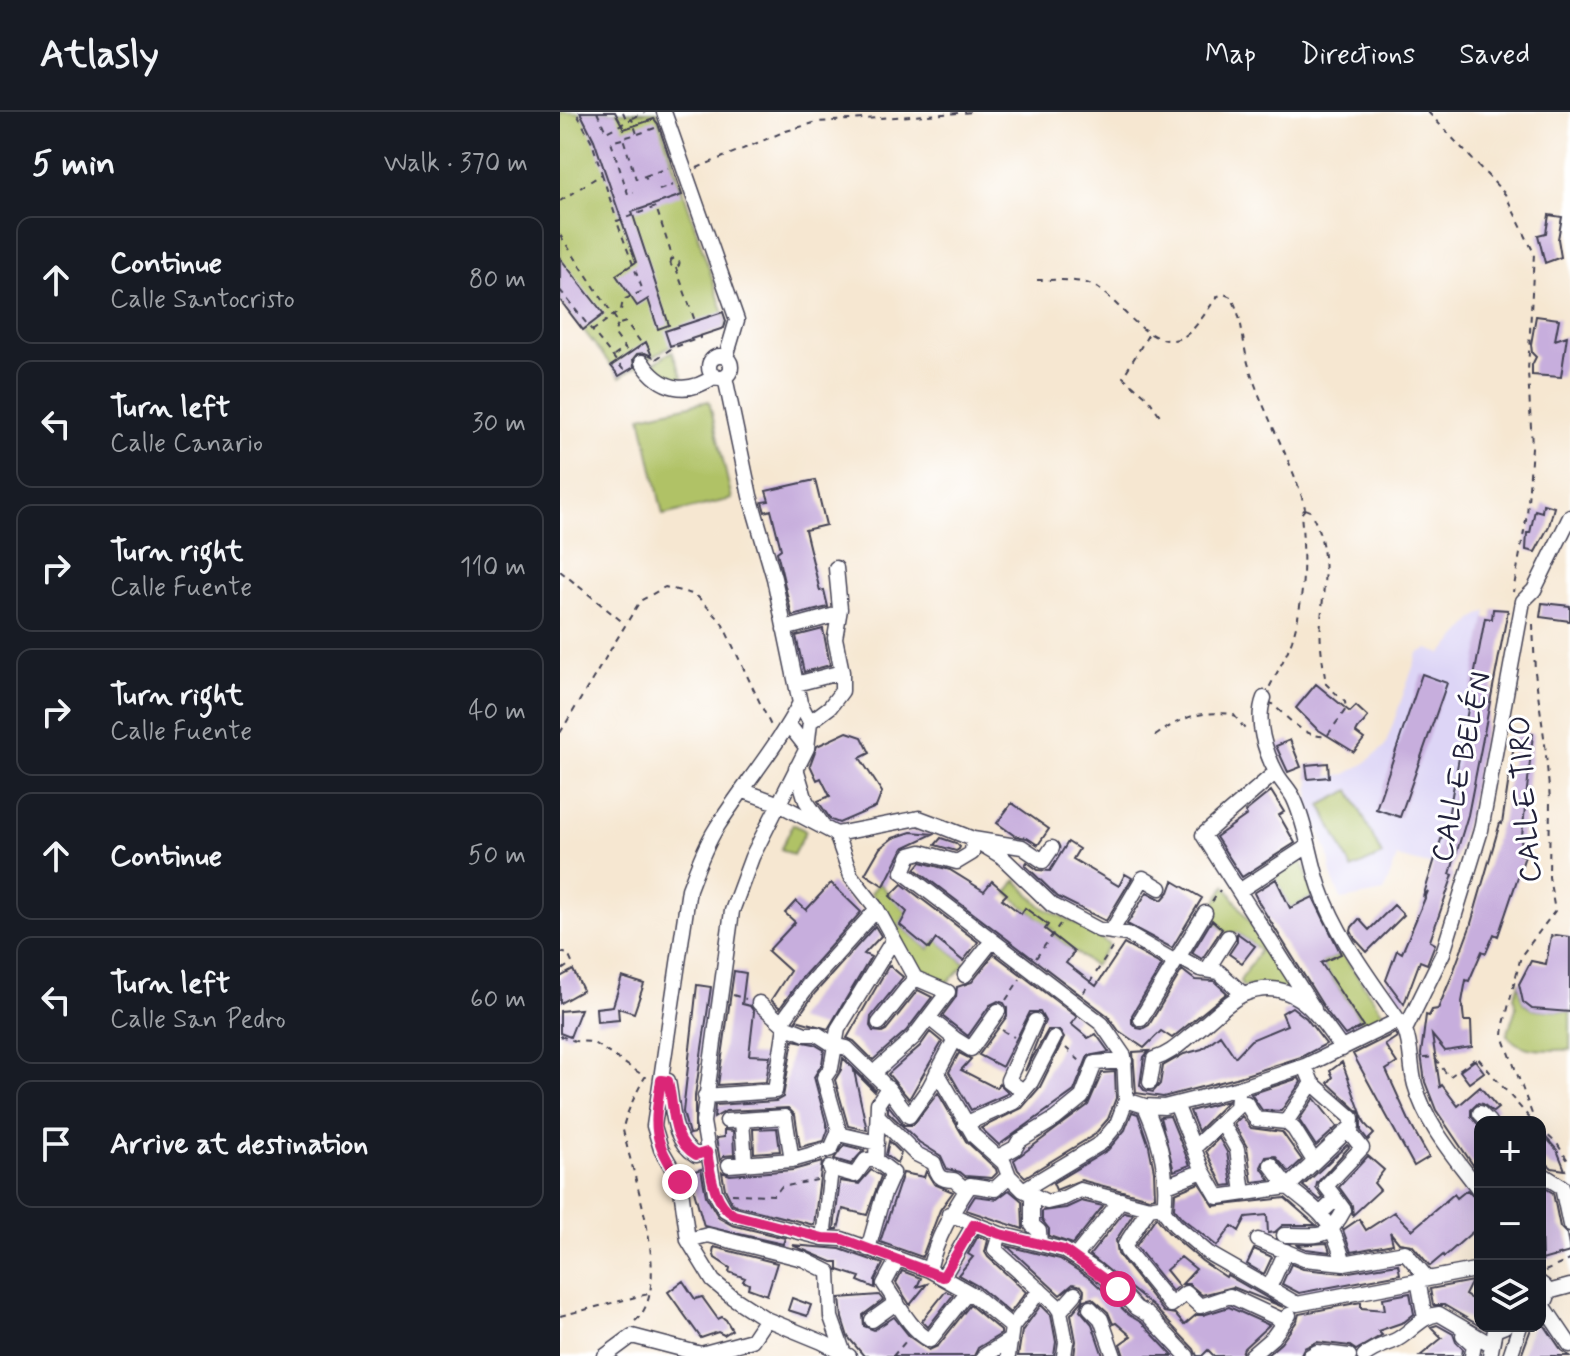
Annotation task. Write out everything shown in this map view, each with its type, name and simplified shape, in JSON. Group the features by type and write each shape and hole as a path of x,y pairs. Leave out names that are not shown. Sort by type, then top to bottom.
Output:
{"street":[{"path":"644,364 661,384 676,388 704,384 720,377 731,369 726,357 737,320 683,178 664,112"},
{"path":"720,377 774,578 800,703 810,722 807,748 752,857 732,911 703,1122 715,1192 725,1210 734,1215 823,1238 842,1239 936,1273 968,1292 1009,1341"},
{"name":"CALLE BELÉN","path":"1402,1025 1443,953 1481,830 1523,601 1534,590 1570,517"},
{"path":"810,722 830,707 842,691 842,672 835,638 839,614 836,568"},
{"path":"784,629 839,614"},
{"path":"796,684 842,672"},
{"path":"1264,698 1259,710 1262,734 1276,772 1293,797 1321,891 1350,951 1402,1025 1411,1044 1414,1081 1424,1112 1439,1137 1474,1180"},
{"path":"800,703 779,743 717,828 689,889 654,1126 661,1149 680,1182 688,1240 713,1281 766,1319 822,1342 841,1355"},
{"path":"789,725 807,748"},
{"path":"796,768 806,801 830,831 851,876 877,909 915,978 948,992 913,1038 879,1068 876,1076"},
{"path":"1276,772 1203,835 1342,1049"},
{"path":"744,791 777,803 830,831 919,818 973,839 1001,856 1052,905 1099,930 1127,934 1174,961 1182,959 1219,972 1243,994"},
{"path":"973,839 1022,847 1043,861 1052,848"},
{"path":"973,839 972,853 957,862 921,852 910,855 903,872 1102,1024 1125,1061 1126,1100 1117,1124 1101,1143 1028,1192"},
{"path":"1239,891 1308,846"},
{"path":"1116,932 1143,878 1160,888"},
{"path":"705,1096 775,1091 784,1019 807,987 877,909"},
{"path":"1141,1019 1205,913"},
{"path":"1207,970 1228,937"},
{"path":"877,1143 843,1135 839,1131 824,1078 831,1068 838,1029 893,940"},
{"path":"965,975 992,941"},
{"path":"879,1023 915,978"},
{"path":"1150,1082 1154,1059 1170,1054 1243,994 1270,989 1287,991 1314,1009"},
{"path":"759,1003 785,1026 805,1034 817,1034 834,1045 847,1048 888,1088 909,1116 955,1039"},
{"path":"929,1018 971,1049 994,1017"},
{"path":"1023,1091 1008,1080 1035,1021"},
{"path":"1126,1100 1145,1106 1164,1107 1239,1088 1305,1066 1402,1025"},
{"path":"965,1124 1014,1102 1054,1038"},
{"path":"998,1157 1015,1148 1019,1141 1055,1119 1082,1097 1095,1063 1125,1061"},
{"path":"1284,1235 1326,1234 1334,1230 1344,1210 1326,1186 1362,1148 1351,1134 1352,1118 1312,1083 1305,1066"},
{"path":"937,1072 974,1136 998,1157 1009,1176 1028,1192 1047,1202 1080,1190 1156,1208 1208,1253 1297,1304 1474,1270"},
{"path":"661,1080 668,1081 677,1135 684,1148 696,1155 707,1152"},
{"path":"1286,1122 1312,1083"},
{"path":"876,1160 878,1103 888,1088"},
{"path":"1237,1107 1239,1088"},
{"path":"1195,1147 1237,1107 1246,1103 1256,1119 1286,1122 1294,1129 1314,1161"},
{"path":"1176,1104 1203,1171 1218,1197 1288,1187 1352,1126"},
{"path":"1145,1106 1159,1144 1167,1185 1156,1208 1125,1245 1127,1251 1171,1305 1186,1293 1200,1306 1230,1296 1284,1321"},
{"path":"878,1116 916,1154 934,1163 938,1176 944,1180 954,1180 966,1190"},
{"path":"745,1164 734,1120 785,1117 792,1160"},
{"path":"1222,1123 1237,1149 1243,1193"},
{"path":"823,1238 829,1163 839,1131"},
{"path":"729,1165 792,1160 829,1163 855,1175 866,1160 876,1160 893,1173 868,1249"},
{"path":"1271,1165 1288,1187 1321,1213 1334,1230 1344,1263"},
{"path":"1167,1185 1203,1171"},
{"path":"936,1273 935,1243 949,1214 966,1190 970,1185 995,1189 1009,1176"},
{"path":"1564,1183 1570,1225"},
{"path":"1028,1192 1032,1225 1039,1231 1040,1243"},
{"path":"1321,1213 1336,1199"},
{"path":"1075,1257 1121,1200"},
{"path":"949,1214 1000,1234 1064,1250 1118,1289 1187,1356"},
{"path":"936,1273 974,1224"},
{"path":"1000,1234 995,1250 1060,1311 1066,1342 1064,1356"},
{"path":"688,1240 708,1235 803,1259 829,1272 831,1317 841,1355"},
{"path":"1258,1240 1304,1259 1344,1263 1405,1252 1423,1279 1425,1318"},
{"path":"1269,1288 1286,1251"},
{"path":"897,1260 884,1284 916,1331 930,1340 968,1292"},
{"path":"1546,1295 1570,1286"},
{"path":"984,1356 1009,1341 1040,1290"},
{"path":"1060,1311 1075,1294"},
{"path":"1546,1301 1570,1345"},
{"path":"872,1320 897,1302"},
{"path":"1251,1356 1273,1337 1297,1304"},
{"path":"1090,1308 1101,1319 1114,1356"},
{"path":"1364,1356 1396,1340 1425,1318 1439,1314 1491,1351"},
{"path":"605,1356 632,1336 701,1354 752,1340 766,1319"},
{"path":"1453,1323 1474,1345 1472,1356"},
{"path":"1510,1356 1518,1332"},
{"path":"1176,1344 1197,1356"},
{"path":"1310,1356 1317,1352 1343,1355"}],"path":[{"path":"576,112 592,142 643,291 623,300 621,310 592,331"},
{"path":"597,112 606,132 645,112"},
{"path":"623,112 627,121"},
{"path":"659,190 786,131 817,122 974,112"},
{"name":"CALLE TIRO","path":"1428,112 1505,194 1534,253 1528,371 1532,447 1527,515 1512,597 1523,601 1533,626 1535,672 1550,799 1549,877 1555,911 1521,956 1510,993 1503,1036 1532,1116"},
{"path":"632,119 637,134"},
{"path":"634,192 628,194 611,142 655,128"},
{"path":"623,138 636,179 668,169"},
{"path":"560,201 602,174"},
{"path":"653,200 673,259 679,262 676,268"},
{"path":"617,221 656,207"},
{"path":"560,235 619,324"},
{"path":"673,259 670,264 676,268 695,321"},
{"path":"1037,280 1064,279 1097,287 1149,334 1165,341 1177,340 1190,331 1218,296 1224,294 1231,297 1244,335 1248,362 1299,485 1305,509"},
{"path":"560,290 625,372"},
{"path":"629,354 614,333 619,324 626,322 642,344"},
{"path":"1149,334 1123,377 1147,397 1161,417"},
{"path":"644,364 700,336"},
{"path":"613,357 625,348"},
{"path":"1305,509 1314,518 1325,547 1321,643 1326,684 1345,702 1346,709 1327,736 1317,737 1303,731 1264,698 1291,641 1301,602 1305,550 1301,514 1305,509"},
{"path":"560,571 626,624"},
{"path":"560,733 640,601 665,587 696,595 721,621 779,743"},
{"path":"1155,736 1181,719 1208,712 1233,714 1252,738 1262,734"},
{"path":"1205,913 1229,875"},
{"path":"1076,1004 1116,932"},
{"path":"560,952 568,954 572,963 560,971"},
{"path":"721,992 759,1003"},
{"path":"994,1017 1025,1043"},
{"path":"560,1036 592,1042 645,1077 661,1080"},
{"name":"CALLE TIRO","path":"1412,1060 1434,1057 1449,1077 1477,1057 1529,1116"},
{"path":"634,1322 643,1314 648,1294 651,1247 623,1121 645,1077"},
{"path":"1546,1134 1570,1164"},
{"path":"715,1192 744,1196 775,1195 781,1187 829,1163"},
{"path":"1547,1269 1570,1260"},
{"path":"560,1316 648,1294"},
{"path":"893,1356 916,1331"}],"shaded area":[{"path":"1487,611 1448,817 1433,866 1397,857 1384,892 1342,900 1333,881 1328,852 1309,807 1310,779 1346,774 1385,746 1418,653 1428,649 1442,654 1475,618"}],"green space":[{"path":"560,112 657,112 728,326 670,346 620,377 560,300"},
{"path":"672,351 684,380 665,380 651,365"},
{"path":"709,401 732,499 663,515 641,416"},
{"path":"1350,790 1382,855 1352,869 1321,805"},
{"path":"793,824 806,831 793,855 781,849"},
{"path":"1302,861 1314,896 1290,908 1275,877"},
{"path":"1016,880 1042,907 1089,930 1109,945 1094,966 1054,936 1054,931 1007,893"},
{"path":"879,883 907,912 900,925 929,949 936,939 966,964 948,982 921,972 900,948 871,893"},
{"path":"1225,885 1295,990 1242,986 1240,981 1260,950 1236,932 1232,937 1208,916"},
{"path":"1342,954 1386,1017 1366,1032 1321,963"},
{"path":"1519,984 1523,1002 1532,1009 1570,1012 1570,1050 1527,1048 1507,1035 1516,1008 1514,996"}],"building":[{"path":"580,112 615,112 624,129 654,119 658,124 682,195 632,212 669,325 658,329 648,299 637,306 616,275 636,262 594,140"},
{"path":"1549,215 1562,217 1558,239 1561,257 1545,263 1538,235 1546,233"},
{"path":"560,258 604,314 583,330 560,300"},
{"path":"723,312 726,321 724,328 670,346 665,331"},
{"path":"1536,316 1559,319 1555,340 1567,336 1561,377 1532,375 1536,357 1531,344"},
{"path":"646,342 652,356 637,354 633,359 634,367 619,376 611,366"},
{"path":"815,480 826,525 805,530 820,591 824,590 828,607 792,616 771,510 765,512 762,502 769,501 766,491"},
{"path":"1543,504 1554,507 1549,526 1535,552 1526,550 1527,533 1530,533 1535,510 1542,512"},
{"path":"1542,603 1570,606 1570,621 1540,617"},
{"path":"1493,609 1508,610 1468,815 1450,874 1453,875 1430,941 1435,944 1427,964 1420,961 1404,1004 1386,980 1397,950 1402,953 1428,891 1423,897 1448,817 1485,618 1492,619"},
{"path":"823,629 830,665 804,672 796,636"},
{"path":"1422,674 1447,683 1400,817 1376,809"},
{"path":"1316,684 1350,712 1356,706 1368,717 1356,733 1364,739 1354,752 1317,729 1296,708"},
{"path":"1516,731 1533,734 1520,854 1525,856 1498,936 1494,934 1486,953 1482,951 1469,981 1466,980 1462,1002 1464,1021 1471,1021 1472,1047 1445,1051 1432,1035 1440,1087 1442,1085 1458,1106 1480,1087 1498,1108 1493,1112 1478,1103 1471,1110 1474,1120 1473,1165 1436,1110 1425,1082 1421,1054 1426,1015 1438,1009 1451,978 1502,824"},
{"path":"847,732 862,737 870,753 860,758 882,792 876,807 839,823 831,820 818,801 830,796 810,765 817,746"},
{"path":"1290,740 1301,767 1288,772 1276,746"},
{"path":"1328,763 1329,777 1308,779 1306,765"},
{"path":"1271,791 1284,812 1279,815 1295,843 1242,877 1216,837 1247,815 1245,812"},
{"path":"1012,803 1049,829 1038,845 1027,838 1015,836 997,823"},
{"path":"911,832 933,834 903,848 884,886 865,874 880,848 893,838"},
{"path":"941,838 956,843 959,849 956,851 935,845"},
{"path":"1068,842 1079,849 1073,859 1119,886 1125,874 1132,878 1106,921 1058,897 1025,865 1027,862 1038,870 1050,871"},
{"path":"921,862 950,870 984,891 992,881 1007,894 1002,899 1021,914 1025,908 1048,925 1045,929 1074,952 1066,963 1096,986 1124,944 1162,965 1132,1015 1132,1023 1137,1028 1149,1025 1182,970 1195,980 1214,981 1227,993 1172,1038 1161,1031 1144,1048 1119,1031 1108,1016 915,869"},
{"path":"1276,879 1290,908 1313,897 1341,954 1321,963 1363,1026 1345,1035 1327,1012 1259,903 1254,893"},
{"path":"1173,881 1202,898 1172,948 1127,924 1147,892 1162,900"},
{"path":"831,883 861,912 800,980 780,1008 771,1000 790,971 768,951 795,922 785,913 796,901 806,910"},
{"path":"902,884 978,942 963,961 936,939 929,949 900,925 907,912 890,896"},
{"path":"1394,905 1404,915 1367,952 1355,939 1352,927 1359,919 1369,930"},
{"path":"1212,920 1222,929 1202,959 1192,953"},
{"path":"875,926 881,936 864,954 871,957 828,1029 796,1020 815,993"},
{"path":"1237,933 1255,946 1242,963 1229,954 1237,942"},
{"path":"1551,936 1570,937 1570,1012 1532,1009 1523,1002 1519,984 1531,961 1546,964"},
{"path":"994,954 1077,1017 1071,1024 1088,1038 1096,1034 1109,1052 1088,1056 1074,1091 999,1145 981,1128 1022,1108 1040,1087 1064,1038 1059,1030 1048,1030 1025,1071 1045,1021 1040,1012 1030,1012 1002,1067 979,1055 1007,1016 1004,1003 998,1001 990,1005 968,1036 942,1016 956,997 957,987 972,982"},
{"path":"889,965 903,977 871,1017 873,1031 886,1030 918,990 932,997 906,1031 873,1060 847,1038"},
{"path":"573,970 583,990 560,1003 560,977"},
{"path":"734,971 746,973 742,1004 750,1006 754,1012 749,1055 770,1056 766,1082 718,1085"},
{"path":"622,977 644,984 634,1013 618,1008 619,1020 597,1022 596,1008 613,1006"},
{"path":"697,985 711,987 695,1096 695,1133 689,1134 683,1112"},
{"path":"1292,1007 1306,1018 1326,1044 1301,1057 1163,1097 1136,1093 1133,1052 1149,1051 1144,1057 1140,1085 1144,1090 1153,1092 1160,1084 1163,1066 1184,1054 1202,1049 1220,1035 1235,1057 1251,1040 1287,1025 1282,1013"},
{"path":"581,1009 570,1037 560,1033 560,1011"},
{"path":"930,1032 942,1042 909,1099 888,1074 920,1046"},
{"path":"1395,1033 1397,1037 1385,1045 1397,1063 1386,1070 1429,1157 1414,1166 1353,1054"},
{"path":"793,1040 814,1044 824,1050 822,1064 814,1077 828,1130 824,1141 800,1147 795,1115 788,1108 726,1111 714,1118 715,1105 776,1101 783,1097"},
{"path":"959,1053 971,1059 961,1070 996,1088 999,1083 1009,1093 971,1110 949,1072"},
{"path":"843,1058 875,1089 854,1071 867,1130 848,1126 835,1080"},
{"path":"1475,1060 1484,1072 1469,1083 1460,1071"},
{"path":"1342,1062 1365,1124 1374,1134 1368,1140 1361,1131 1361,1114 1328,1083 1333,1077 1330,1071"},
{"path":"1115,1072 1116,1098 1108,1119 1094,1135 1025,1177 1014,1160 1088,1105 1102,1073"},
{"path":"1299,1078 1301,1082 1281,1111 1262,1110 1251,1094"},
{"path":"938,1093 966,1141 996,1169 997,1173 992,1178 965,1176 947,1169 941,1156 919,1142 888,1112 888,1105 904,1125 913,1125"},
{"path":"1314,1098 1337,1127 1316,1146 1299,1120"},
{"path":"1228,1101 1198,1131 1190,1111"},
{"path":"1132,1112 1138,1114 1149,1146 1155,1197 1081,1180 1056,1190 1053,1183 1108,1150 1125,1130"},
{"path":"1170,1116 1190,1165 1174,1171 1160,1117"},
{"path":"1242,1116 1251,1128 1282,1132 1302,1160 1289,1172 1275,1156 1266,1157 1261,1167 1270,1180 1252,1182 1247,1147 1234,1124"},
{"path":"777,1128 780,1151 754,1153 753,1129"},
{"path":"724,1130 733,1131 734,1155 724,1156 720,1161 716,1138 724,1137"},
{"path":"1219,1138 1227,1152 1232,1185 1223,1186 1206,1151"},
{"path":"1546,1138 1557,1150 1565,1170 1552,1168 1546,1163"},
{"path":"889,1141 901,1153 897,1163 886,1155"},
{"path":"844,1145 864,1150 851,1164 834,1159"},
{"path":"1347,1145 1349,1147 1317,1183 1316,1188 1323,1198 1320,1200 1303,1186"},
{"path":"1368,1156 1384,1170 1374,1183 1380,1190 1353,1215 1352,1205 1339,1187"},
{"path":"822,1162 814,1225 738,1206 732,1203 725,1189 722,1172 730,1175 793,1170"},
{"path":"701,1169 706,1196 719,1218 732,1225 785,1238 783,1244 704,1226 689,1173"},
{"path":"871,1170 881,1176 867,1215 843,1209 838,1229 834,1229 840,1181 859,1184"},
{"path":"926,1171 934,1184 953,1192 940,1210 922,1257 880,1242 903,1173 924,1177"},
{"path":"1199,1183 1214,1206 1285,1198 1316,1225 1283,1225 1275,1232 1268,1233 1267,1215 1246,1217 1239,1231 1232,1226 1217,1246 1174,1208 1175,1193"},
{"path":"1546,1189 1553,1193 1560,1227 1567,1234 1570,1252 1546,1259"},
{"path":"1009,1190 1022,1201 1023,1229 966,1210 975,1196 997,1199"},
{"path":"1467,1190 1474,1197 1474,1231 1430,1266 1412,1245 1399,1243 1390,1232 1393,1244 1351,1252 1343,1230 1359,1219 1366,1230 1394,1212 1412,1230 1454,1194 1457,1198"},
{"path":"1081,1201 1103,1206 1073,1244 1049,1236 1049,1229 1042,1220 1042,1211 1066,1208"},
{"path":"1124,1212 1133,1214 1116,1240 1118,1254 1164,1312 1175,1314 1184,1325 1196,1315 1229,1307 1269,1325 1244,1348 1241,1356 1214,1356 1208,1350 1197,1356 1155,1308 1090,1255"},
{"path":"1156,1217 1168,1232 1202,1261 1283,1307 1233,1287 1202,1295 1189,1284 1182,1284 1196,1269 1181,1257 1166,1270 1179,1286 1172,1291 1136,1246"},
{"path":"978,1236 988,1240 985,1252 988,1257 1026,1292 1010,1313 978,1286 958,1275 973,1257 968,1254"},
{"path":"1327,1243 1330,1252 1296,1245"},
{"path":"792,1245 840,1249 883,1264 875,1280 875,1288 858,1281 860,1277 838,1270 838,1262"},
{"path":"1007,1246 1060,1259 1091,1279 1129,1315 1142,1323 1173,1356 1124,1356 1120,1344 1131,1336 1116,1323 1113,1324 1108,1312 1092,1298 1084,1300 1080,1310 1092,1324 1103,1356 1074,1356 1076,1341 1071,1314 1083,1300 1084,1290 1073,1284 1060,1295"},
{"path":"714,1247 777,1263 767,1295 748,1288 749,1284 743,1281 745,1278 729,1272 730,1268 715,1258"},
{"path":"1254,1249 1272,1257 1264,1274 1247,1264"},
{"path":"1291,1264 1303,1269 1343,1273 1398,1264 1400,1274 1299,1293 1282,1284"},
{"path":"902,1271 921,1278 917,1287 927,1284 910,1305 896,1283"},
{"path":"683,1281 695,1299 702,1297 718,1319 722,1317 726,1320 732,1330 724,1335 718,1332 701,1338 668,1292"},
{"path":"1472,1281 1465,1295 1474,1300 1474,1323 1444,1305 1433,1305 1430,1289"},
{"path":"946,1291 953,1295 928,1327 922,1321"},
{"path":"1410,1293 1414,1314 1404,1322 1378,1331 1382,1335 1356,1350 1350,1346 1317,1342 1304,1348 1300,1356 1266,1356 1281,1343 1299,1314 1361,1302 1361,1308 1385,1310 1383,1298"},
{"path":"879,1295 883,1300 863,1315 864,1326 874,1330 894,1317 910,1337 929,1350 938,1346 970,1305 1001,1334 978,1348 974,1356 864,1356 848,1337 840,1298"},
{"path":"792,1298 811,1305 807,1316 788,1310"},
{"path":"1041,1305 1051,1315 1056,1342 1054,1356 1018,1356 1022,1331"},
{"path":"1437,1325 1453,1334 1463,1349 1462,1356 1420,1356 1442,1338 1431,1327"},
{"path":"1546,1327 1562,1351 1570,1356 1521,1356 1530,1332 1546,1332"}],"route":[{"path":"680,1182 661,1149 654,1126 661,1080 668,1081 677,1135 684,1148 696,1155 707,1152 715,1192 725,1210 734,1215 823,1238 842,1239 943,1277 974,1224 1064,1250 1118,1289"}]}
